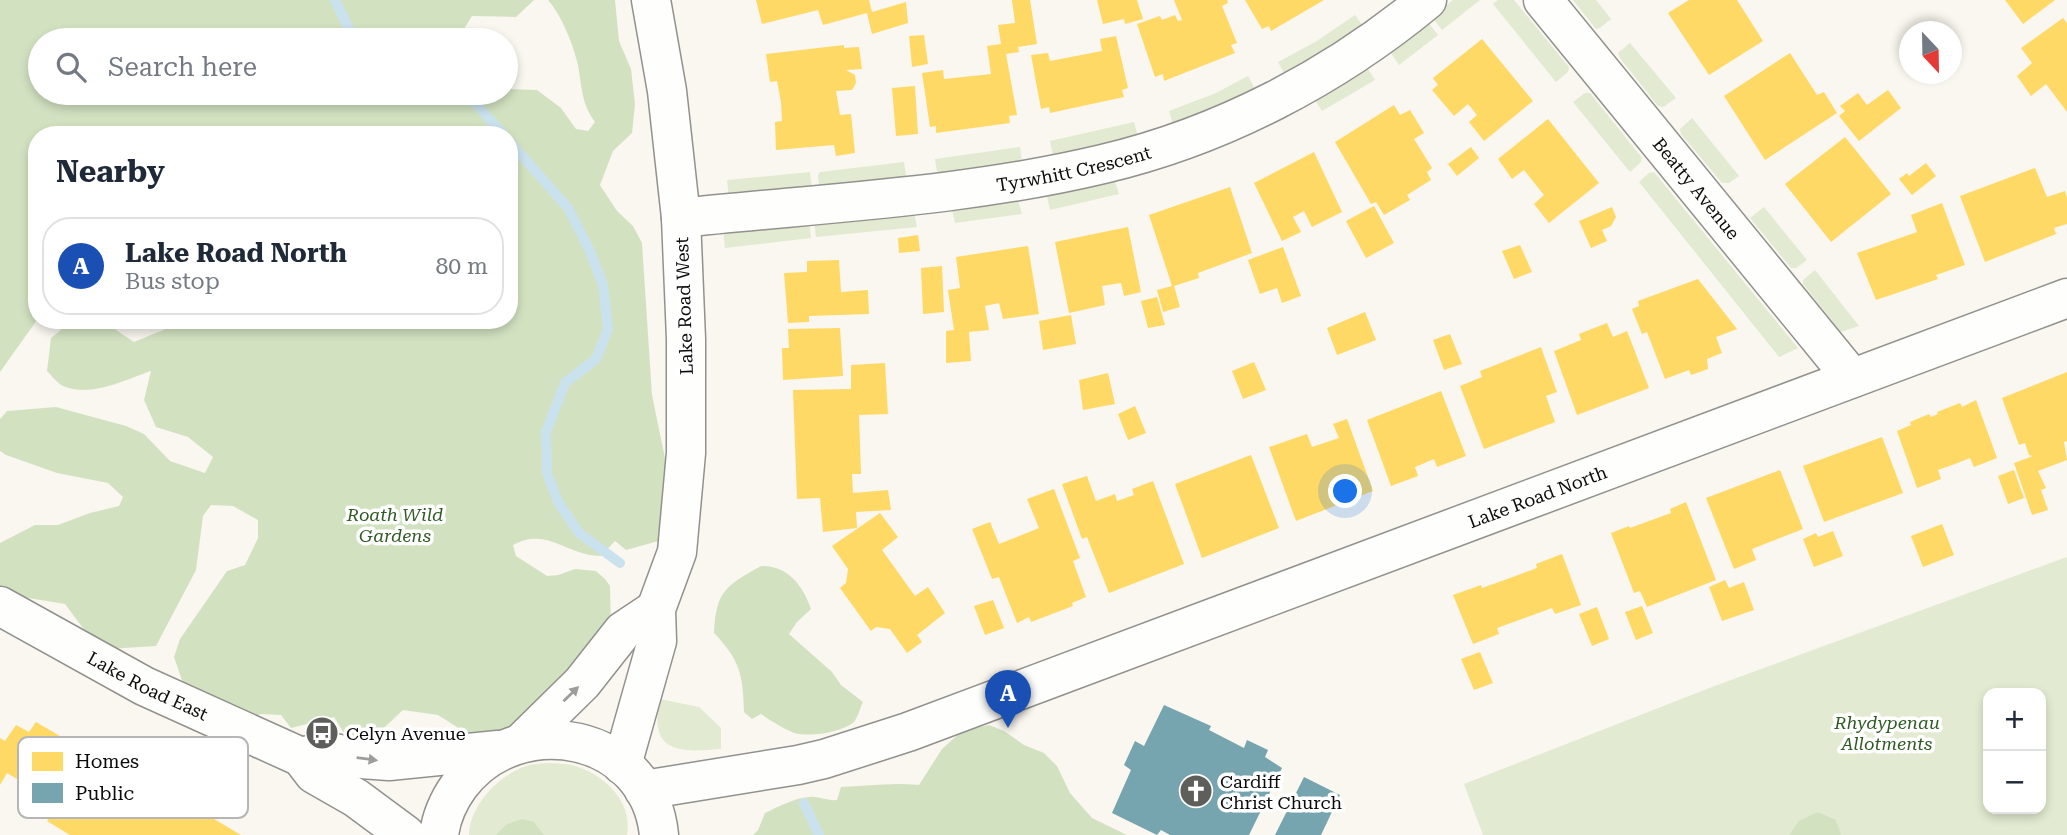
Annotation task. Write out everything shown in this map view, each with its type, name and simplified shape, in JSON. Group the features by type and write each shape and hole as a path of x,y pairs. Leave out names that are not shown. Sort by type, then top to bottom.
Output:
{"street":[{"name":"Lake Road West","path":"633,778 657,641 656,609 677,552 686,453 686,339 681,218 667,91 650,0"},
{"name":"Tyrwhitt Crescent","path":"681,218 932,193 1052,175 1116,160 1210,130 1297,88 1380,38 1427,0"},
{"name":"Beatty Avenue","path":"1543,0 1852,378"},
{"name":"Lake Road North","path":"633,778 797,765 908,732 2067,298"},
{"name":"Lake Road East","path":"0,606 144,686 300,757 314,774 356,798 406,835"},
{"path":"439,835 450,797 471,770 510,746 582,683 623,631 656,609"},
{"path":"300,757 326,751 361,759 388,761 557,738 592,746 633,778 657,822 659,835"}],"green space":[{"name":"Roath Wild Gardens","path":"0,0 534,0 516,17 472,16 464,28 28,28 28,105 518,105 518,89 537,90 561,108 576,129 588,131 595,122 581,88 576,57 562,22 548,0 615,0 619,41 631,69 635,104 632,133 613,151 600,185 617,211 633,226 642,243 652,395 673,497 662,540 626,550 615,541 601,556 578,552 547,540 525,540 513,545 516,556 547,576 575,569 596,571 610,586 611,628 502,740 468,734 438,715 403,710 372,739 364,743 347,738 334,717 291,728 281,715 260,714 251,722 185,689 174,657 180,639 227,571 245,565 258,538 258,520 233,506 211,505 203,516 196,570 156,646 108,649 91,639 65,604 10,595 0,587 0,543 35,525 58,525 119,506 123,497 108,483 57,473 6,455 0,451 0,419 7,411 56,407 126,426 144,434 170,461 205,473 213,457 188,437 156,427 144,400 151,371 96,389 63,386 47,371 51,338 62,329 114,329 134,342 166,329 518,329 518,126 28,126 28,329 31,329 0,372"},
{"path":"1453,0 1480,0 1442,30 1432,17"},
{"path":"1498,0 1514,0 1569,67 1568,72 1556,82 1493,4"},
{"path":"1573,0 1596,0 1611,19 1596,29"},
{"path":"1355,15 1363,26 1285,75 1278,62 1317,41"},
{"path":"1427,21 1438,35 1399,65 1391,53 1394,47"},
{"path":"1630,43 1676,98 1663,107 1658,106 1620,58 1618,53"},
{"path":"1364,67 1375,80 1322,111 1315,100"},
{"path":"1248,76 1255,89 1253,94 1173,124 1169,111 1216,93"},
{"path":"1585,93 1590,93 1642,158 1630,172 1573,102"},
{"path":"1692,118 1739,176 1729,183 1722,183 1681,134 1680,129"},
{"path":"1134,122 1138,137 1053,156 1050,141"},
{"path":"1020,147 1022,163 940,176 937,172 935,159"},
{"path":"904,162 906,175 900,182 819,186 820,172"},
{"path":"810,172 812,187 729,199 727,180"},
{"path":"1654,172 1798,348 1779,357 1639,182"},
{"path":"1111,179 1115,181 1119,194 1050,210 1047,196 1050,192"},
{"path":"1018,200 1022,214 955,223 952,210"},
{"path":"1764,207 1807,260 1796,268 1791,268 1750,218"},
{"path":"914,212 917,227 816,237 814,220"},
{"path":"809,221 811,238 725,248 723,229"},
{"path":"1815,270 1859,326 1841,332 1803,284 1803,280"},
{"name":"Rhydypenau Allotments","path":"2067,557 2067,835 1483,835 1464,784 1712,687"},
{"path":"761,566 779,569 799,585 811,609 789,634 832,672 841,685 863,702 854,722 848,726 825,733 801,734 787,730 761,714 752,719 744,712 741,678 735,660 714,633 715,619 717,607 725,591"},
{"path":"660,699 699,707 721,728 721,749 692,750 670,745 658,730"},
{"path":"989,725 1044,753 1057,766 1070,793 1092,818 1127,835 753,835 765,813 798,799 812,797 837,800 841,787 919,785 942,749 962,731"},
{"path":"547,763 575,766 606,783 621,801 626,812 627,835 469,835 474,813 496,784 526,766"},
{"path":"1818,812 1836,820 1841,835 1789,835 1799,821"},
{"path":"522,819 534,822 544,835 496,835 507,824"}],"building: Homes":[{"path":"756,0 869,0 872,12 906,2 908,23 872,34 867,13 823,25 818,10 762,24"},
{"path":"1012,0 1030,0 1037,44 1018,47 1019,52 1006,54 1017,115 1009,116 1010,123 936,133 936,126 930,127 922,73 943,70 944,79 991,74 987,46 1001,44 998,25 1015,23"},
{"path":"1097,0 1137,0 1143,19 1125,24 1124,19 1103,24"},
{"path":"1174,0 1227,0 1228,3 1222,6 1237,43 1231,45 1235,53 1164,81 1163,74 1155,77 1137,24 1160,16 1162,20 1175,15 1178,21 1182,20"},
{"path":"1245,0 1324,0 1271,31 1269,26 1262,29"},
{"path":"1689,0 1737,0 1763,41 1709,75 1668,13"},
{"path":"2005,0 2055,0 2023,24"},
{"path":"2063,18 2067,23 2067,112 2046,84 2031,96 2017,76 2032,63 2021,48"},
{"path":"924,35 928,64 912,67 909,36"},
{"path":"1116,36 1128,88 1122,90 1124,97 1050,113 1049,107 1041,109 1031,55 1048,53 1050,61 1102,51 1100,39"},
{"path":"1482,39 1533,101 1484,141 1469,122 1477,115 1468,104 1454,116 1432,90 1438,85 1433,78"},
{"path":"844,45 844,48 859,47 862,69 846,70 855,75 856,83 852,90 836,91 840,115 851,114 855,153 836,156 834,145 776,150 775,122 782,121 781,102 777,81 770,82 766,54"},
{"path":"1790,53 1817,95 1824,92 1837,113 1765,160 1724,96"},
{"path":"915,86 918,134 896,136 892,88"},
{"path":"1888,90 1901,108 1859,141 1839,116 1845,111 1840,106 1858,93 1867,105"},
{"path":"1394,105 1400,115 1410,110 1424,133 1414,139 1432,168 1427,172 1431,180 1407,195 1410,200 1384,215 1376,202 1371,204 1335,142"},
{"path":"1548,119 1599,183 1549,223 1534,204 1544,195 1524,170 1512,179 1498,159"},
{"path":"1845,137 1891,194 1831,242 1785,184"},
{"path":"1471,147 1479,158 1457,176 1448,164"},
{"path":"1314,152 1342,212 1312,227 1304,211 1293,217 1301,232 1282,241 1254,183"},
{"path":"1926,163 1936,176 1912,195 1899,179 1907,173 1909,176"},
{"path":"2035,168 2047,197 2065,191 2067,224 2054,228 2056,234 1985,262 1960,196"},
{"path":"1230,187 1252,253 1198,273 1199,278 1174,286 1180,307 1163,312 1157,290 1172,286 1149,215"},
{"path":"1942,203 1965,265 1936,275 1938,279 1876,300 1857,253 1917,232 1911,215"},
{"path":"1374,206 1394,243 1366,258 1346,221"},
{"path":"1612,207 1616,217 1611,226 1602,230 1607,241 1591,248 1579,221"},
{"path":"1128,227 1141,292 1124,296 1121,283 1102,286 1105,305 1069,313 1055,242"},
{"path":"918,235 920,251 899,253 898,238"},
{"path":"1520,245 1532,272 1514,279 1502,251"},
{"path":"1028,246 1039,314 1003,319 999,303 985,306 989,330 969,332 971,361 946,363 946,331 954,330 948,290 960,288 956,257"},
{"path":"1283,247 1301,296 1282,303 1277,288 1260,294 1248,260"},
{"path":"839,260 841,292 868,290 869,314 809,316 809,322 788,323 784,273 807,272 807,261"},
{"path":"942,266 944,312 923,314 921,268"},
{"path":"1698,279 1737,329 1716,337 1722,353 1707,359 1708,369 1691,375 1689,370 1665,379 1647,332 1642,334 1632,309 1639,306 1638,301"},
{"path":"1157,297 1165,325 1148,328 1141,301"},
{"path":"1365,312 1376,340 1337,355 1327,328"},
{"path":"1071,315 1076,344 1043,350 1039,321"},
{"path":"1607,323 1613,337 1627,331 1649,388 1577,415 1554,351 1581,340 1579,334"},
{"path":"840,328 843,376 783,380 782,348 789,348 788,329"},
{"path":"1450,334 1462,364 1444,370 1433,340"},
{"path":"1541,347 1557,392 1546,396 1555,422 1484,449 1460,386 1482,377 1480,371"},
{"path":"1254,362 1266,390 1243,399 1232,371"},
{"path":"885,363 888,414 859,415 861,474 852,474 853,493 888,490 891,510 856,512 857,528 823,532 820,498 797,499 793,390 851,389 851,365"},
{"path":"2067,372 2067,441 2064,442 2067,460 2038,471 2046,488 2041,490 2048,510 2032,515 2014,463 2033,456 2029,455 2025,443 2019,445 2002,398"},
{"path":"1108,373 1115,404 1083,410 1079,380"},
{"path":"1441,391 1466,456 1437,467 1434,459 1415,467 1418,476 1391,486 1367,420"},
{"path":"1976,400 1997,458 1974,467 1970,458 1938,470 1941,479 1917,488 1897,431 1929,414 1931,417 1960,403 1962,407"},
{"path":"1135,406 1146,433 1128,440 1118,414"},
{"path":"1347,419 1373,491 1296,521 1269,447 1307,434 1312,447 1339,438 1333,424"},
{"path":"1882,437 1903,493 1824,522 1803,466"},
{"path":"1251,455 1279,528 1202,558 1175,484"},
{"path":"1780,470 1803,529 1752,549 1756,560 1734,569 1706,498"},
{"path":"2014,470 2024,498 2008,504 1998,476"},
{"path":"1087,476 1096,501 1115,494 1117,501 1134,495 1132,489 1153,481 1184,564 1109,593 1087,537 1082,539 1062,484"},
{"path":"1054,489 1080,558 1073,561 1086,597 1072,603 1073,606 1031,622 1029,617 1017,623 999,577 992,579 972,529 990,522 999,544 1039,528 1027,499"},
{"path":"1686,502 1716,580 1647,607 1640,591 1634,593 1611,533 1671,513 1670,509"},
{"path":"880,513 898,537 882,550 915,596 928,587 945,613 917,635 922,642 907,653 890,629 876,627 871,631 840,588 846,583 848,569 832,546"},
{"path":"1942,524 1954,555 1923,567 1911,536"},
{"path":"1833,531 1843,556 1814,567 1803,539 1816,533 1818,537"},
{"path":"1562,554 1581,605 1555,614 1552,608 1497,628 1499,634 1473,644 1453,595 1481,585 1482,588 1537,568 1536,564"},
{"path":"1725,580 1729,588 1744,582 1754,610 1722,621 1709,587"},
{"path":"993,600 1004,628 985,635 974,606"},
{"path":"1642,606 1653,633 1636,640 1625,612"},
{"path":"1597,607 1609,639 1592,646 1579,614"},
{"path":"1480,652 1493,683 1474,690 1461,659"},
{"path":"36,722 62,737 18,737 18,780 7,773 0,785 0,738 5,741 16,725 29,732"},
{"path":"49,818 212,818 241,835 70,835 47,821"}],"building: Public":[{"name":"Cardiff Christ Church","path":"1164,705 1211,726 1209,730 1244,748 1247,740 1268,750 1265,757 1282,768 1249,835 1170,835 1161,830 1157,835 1112,813 1131,770 1124,765 1135,741 1144,746"},
{"path":"1304,777 1340,795 1321,835 1275,835"}],"waterway":[{"path":"335,0 349,28"},
{"path":"477,105 496,126"},
{"path":"518,151 568,208 589,249 603,285 608,329 596,359 565,383 546,432 547,473 558,502 579,533 620,563"},
{"path":"804,803 819,835"}],"place":[{"name":"Lake Road North","path":"1008,728"},
{"name":"Celyn Avenue","path":"322,733"},
{"name":"Cardiff Christ Church","path":"1196,791"}]}
